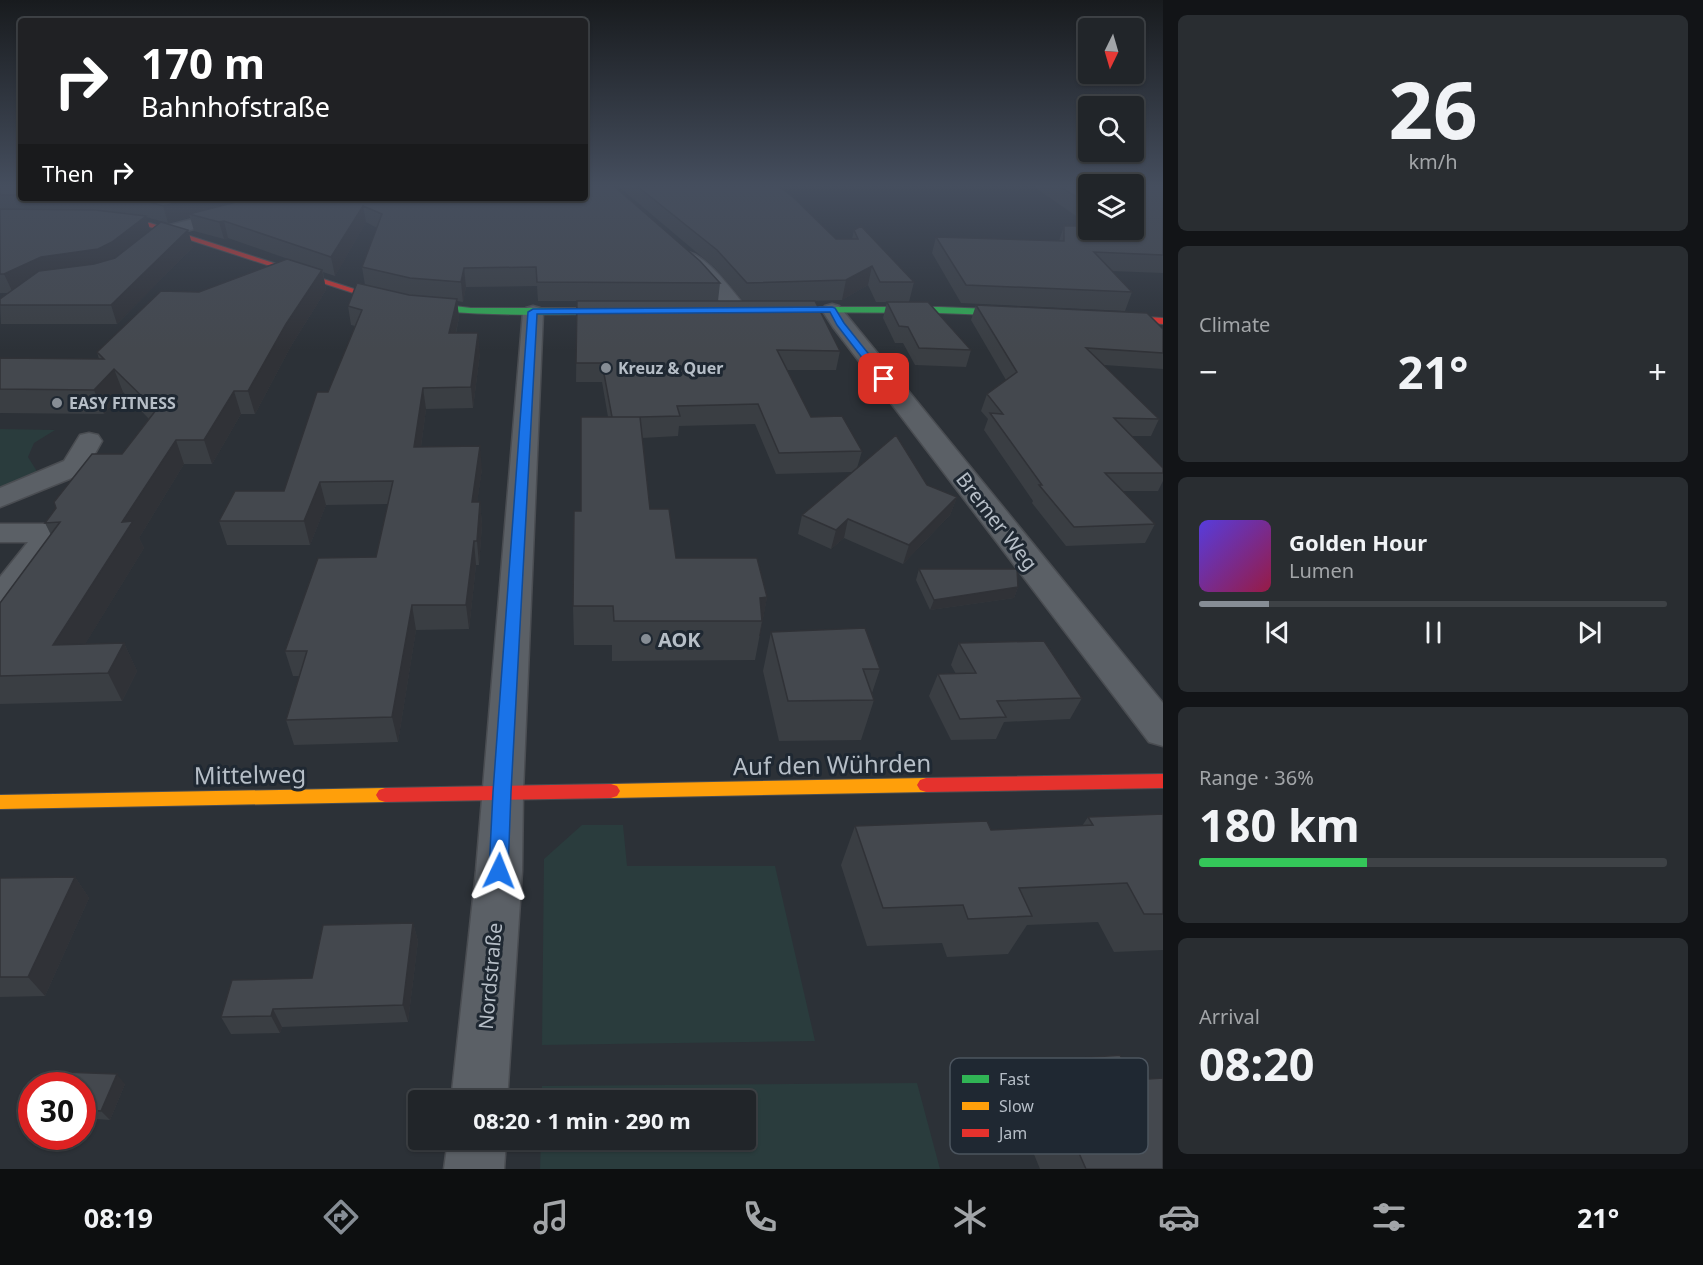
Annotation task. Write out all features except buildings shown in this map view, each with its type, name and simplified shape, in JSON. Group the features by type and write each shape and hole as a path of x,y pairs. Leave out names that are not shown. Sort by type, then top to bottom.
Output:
{"street":[{"path":"198,241 412,306 477,311 636,311"},
{"path":"673,245 750,310"},
{"path":"716,310 939,310 1035,314"},
{"name":"Bremer Weg","path":"832,310 1163,731"},
{"name":"Nordstraße","path":"480,1090 499,871 502,792 533,312"},
{"path":"1091,317 1163,321"},
{"path":"0,498 74,467 89,441"},
{"path":"0,533 52,533 0,599"},
{"name":"Auf den Wührden","path":"502,792 1163,781"},
{"name":"Mittelweg","path":"0,802 502,792"},
{"path":"474,1169 476,1150"}],"shaded area":[{"path":"0,429 55,430 34,443 28,457 38,473 0,489"},
{"path":"582,825 623,825 627,866 775,866 815,1041 542,1045 544,859"},
{"path":"917,1083 940,1169 540,1169 541,1150 756,1150 756,1090 542,1090 542,1086"}],"traffic: fast":[{"path":"381,299 471,310 621,311"},
{"path":"775,310 939,310 1017,313"}],"traffic: slow":[{"path":"611,791 926,785"},
{"path":"0,802 385,795"}],"traffic: jam":[{"path":"199,241 381,299"},
{"path":"1111,318 1163,321"},
{"path":"926,785 1163,781"},
{"path":"385,795 611,791"}],"place":[{"name":"Kreuz & Quer","path":"606,368"},
{"name":"EASY FITNESS","path":"57,403"},
{"name":"AOK","path":"646,639"}],"route":[{"path":"499,871 502,792 533,312 832,310 884,379"}]}
